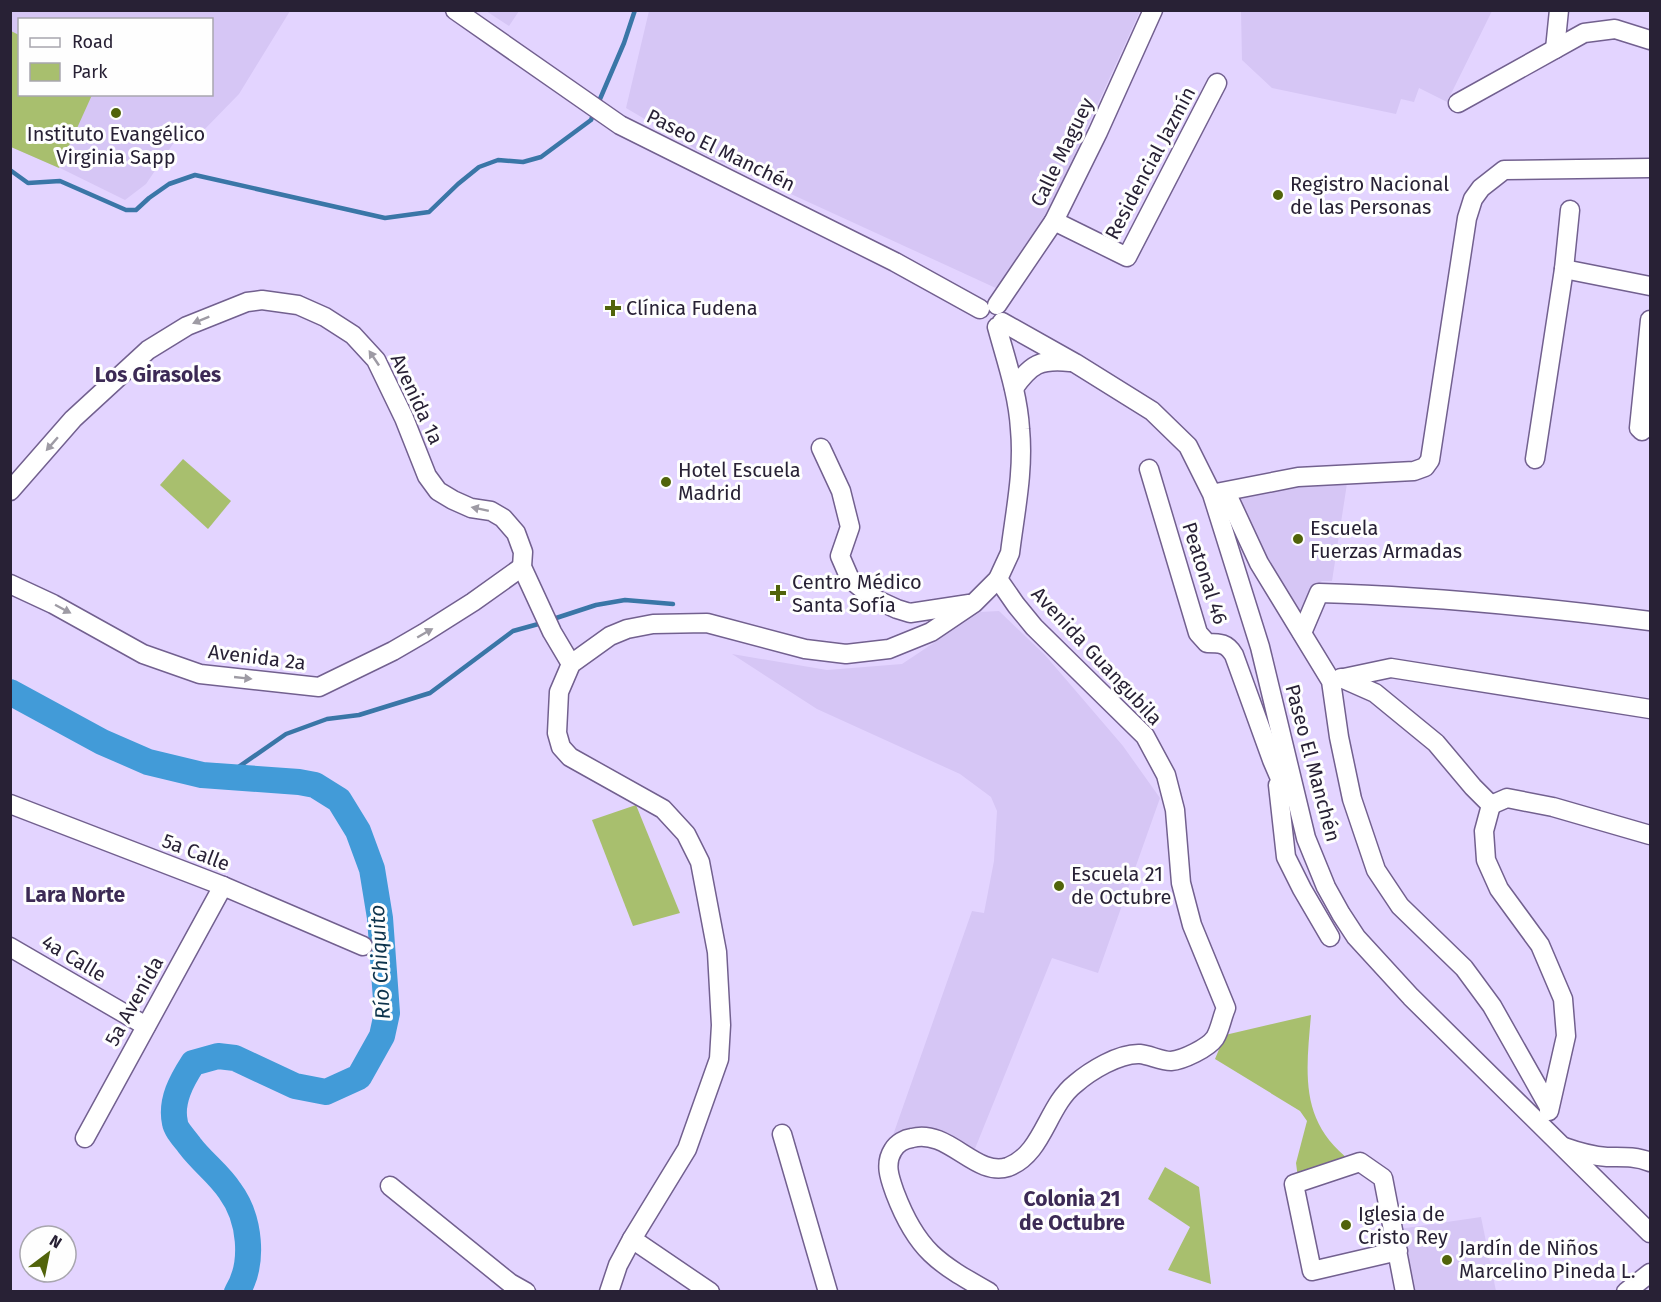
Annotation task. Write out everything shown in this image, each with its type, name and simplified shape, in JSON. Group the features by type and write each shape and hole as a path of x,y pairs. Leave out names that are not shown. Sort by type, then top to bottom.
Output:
{"street":[{"name":"Paseo El Manchén","path":"455,10 620,125 895,262 994,315 1152,411 1188,446 1219,493 1260,647 1306,838 1326,887 1356,937 1411,997 1650,1233"},
{"name":"Calle Maguey","path":"994,315 1054,221 1098,132 1153,10"},
{"path":"1555,49 1558,10"},
{"path":"1458,103 1584,33 1615,29 1650,40"},
{"name":"Residencial Jazmín","path":"1054,221 1127,257 1217,83"},
{"path":"1549,1107 1492,1006 1464,969 1400,906 1376,870 1352,799 1338,737 1336,680 1302,633 1219,493 1298,477 1414,471 1425,467 1430,460 1467,218 1473,199 1481,188 1504,170 1650,168"},
{"path":"1535,459 1564,269 1570,210"},
{"path":"1564,269 1650,286"},
{"name":"Avenida 1a","path":"10,491 73,419 148,350 187,326 247,302 298,305 325,317 353,335 376,360 432,484 438,491 471,508 491,511 503,518 516,533 522,546 524,558 522,567 571,664"},
{"path":"609,1292 618,1265 632,1239 687,1149 718,1059 721,1025 717,952 700,862 686,834 663,809 570,757 561,747 557,733 559,692 571,664 609,636 627,629 653,624 707,623 805,649 846,654 889,649 931,632 974,603 998,579 1010,553 1020,471 1020,430 1014,388 994,315"},
{"path":"1650,320 1639,428 1642,431 1650,422"},
{"path":"1014,388 1027,370 1040,364 1057,361 1075,363"},
{"path":"821,448 841,491 850,527 840,555 850,579 875,599 910,613 974,603"},
{"name":"Peatonal 46","path":"1149,469 1198,633 1207,644 1221,643 1229,647 1234,655 1277,774 1306,838"},
{"name":"Avenida 2a","path":"10,584 74,615 143,654 200,674 320,687 424,633 522,567"},
{"name":"Avenida Guangubila","path":"989,1292 950,1269 926,1250 909,1228 888,1171 893,1149 904,1140 921,1135 941,1140 981,1164 1006,1168 1022,1161 1034,1147 1047,1119 1073,1085 1108,1061 1138,1054 1171,1061 1197,1052 1214,1039 1226,1008 1192,925 1181,883 1175,810 1166,775 1145,736 1034,627 998,579"},
{"path":"1302,633 1319,592 1377,594 1529,606 1650,621"},
{"path":"1336,680 1391,668 1650,709"},
{"path":"1336,680 1375,693 1436,743 1491,805"},
{"path":"1277,774 1286,857 1330,937"},
{"path":"1491,805 1508,798 1553,807 1650,835"},
{"name":"5a Calle","path":"10,804 223,886 363,946"},
{"path":"1491,805 1484,831 1486,860 1499,889 1540,945 1563,999 1566,1036 1549,1107 1547,1132"},
{"name":"5a Avenida","path":"85,1138 223,886"},
{"name":"4a Calle","path":"10,947 146,1026"},
{"path":"782,1134 828,1292"},
{"path":"1561,1146 1582,1153 1606,1157 1642,1158 1650,1162"},
{"path":"1398,1251 1312,1270 1294,1184 1360,1162 1383,1178 1398,1251 1405,1292"},
{"path":"390,1186 510,1283 526,1292"},
{"path":"632,1239 710,1292"},
{"path":"1626,1292 1650,1273"}],"shaded area":[{"path":"1241,10 1492,11 1447,102 1419,88 1414,102 1401,99 1396,114 1272,88 1242,60"},
{"name":"Instituto Evangélico Virginia Sapp","path":"10,11 290,11 239,94 202,132 177,138 146,184 125,200 11,147"},
{"path":"486,11 519,11 509,26"},
{"path":"649,11 1140,11 1011,295 704,154 626,108"},
{"name":"Escuela Fuerzas Armadas","path":"1348,477 1332,581 1322,581 1318,584 1312,593 1302,623 1235,497"},
{"name":"Escuela 21 de Octubre","path":"999,611 1045,655 1123,746 1160,798 1098,973 1052,958 970,1161 927,1130 892,1138 972,911 984,913 994,861 997,811 991,797 960,774 817,709 732,654 827,670 902,664 980,612"},
{"name":"Jardín de Niños Marcelino Pineda L.","path":"1481,1217 1496,1291 1410,1291 1399,1229"}],"green space":[{"path":"11,31 18,34 18,96 92,96 59,168 11,147"},
{"path":"183,459 231,501 208,529 160,485"},
{"path":"636,805 680,913 633,926 592,820"},
{"path":"1311,1015 1308,1076 1314,1113 1322,1130 1334,1146 1351,1161 1298,1178 1296,1163 1307,1121 1300,1111 1215,1059 1225,1035"},
{"path":"1165,1167 1199,1187 1211,1284 1168,1270 1190,1227 1148,1199"}],"waterway":[{"path":"597,106 624,43 635,10"},
{"path":"10,170 28,183 60,181 126,210 136,210 169,184 195,175 385,218 429,212 479,167 498,160 523,162 541,157 591,120 594,113"},
{"path":"550,620 596,605 625,600 673,604"},
{"path":"224,777 286,734 327,719 359,715 430,693 513,631 542,623"},
{"name":"Río Chiquito","path":"10,692 102,742 148,762 202,775 315,785 339,800 358,831 372,869 380,918 387,1013 382,1036 359,1077 326,1092 295,1086 235,1058 218,1056 193,1063 181,1084 176,1099 174,1115 177,1129 226,1185 242,1214 246,1227 248,1254 243,1280 237,1292"}],"place":[{"name":"Instituto Evangélico Virginia Sapp","path":"116,113"},
{"name":"Registro Nacional de las Personas","path":"1278,195"},
{"name":"Clínica Fudena","path":"613,308"},
{"name":"Hotel Escuela Madrid","path":"666,482"},
{"name":"Escuela Fuerzas Armadas","path":"1298,539"},
{"name":"Centro Médico Santa Sofía","path":"778,593"},
{"name":"Escuela 21 de Octubre","path":"1059,886"},
{"name":"Iglesia de Cristo Rey","path":"1346,1225"},
{"name":"Jardín de Niños Marcelino Pineda L.","path":"1447,1260"}],"district":[{"name":"Los Girasoles","path":"158,375"},
{"name":"Lara Norte","path":"75,895"},
{"name":"Colonia 21 de Octubre","path":"1072,1211"}]}
